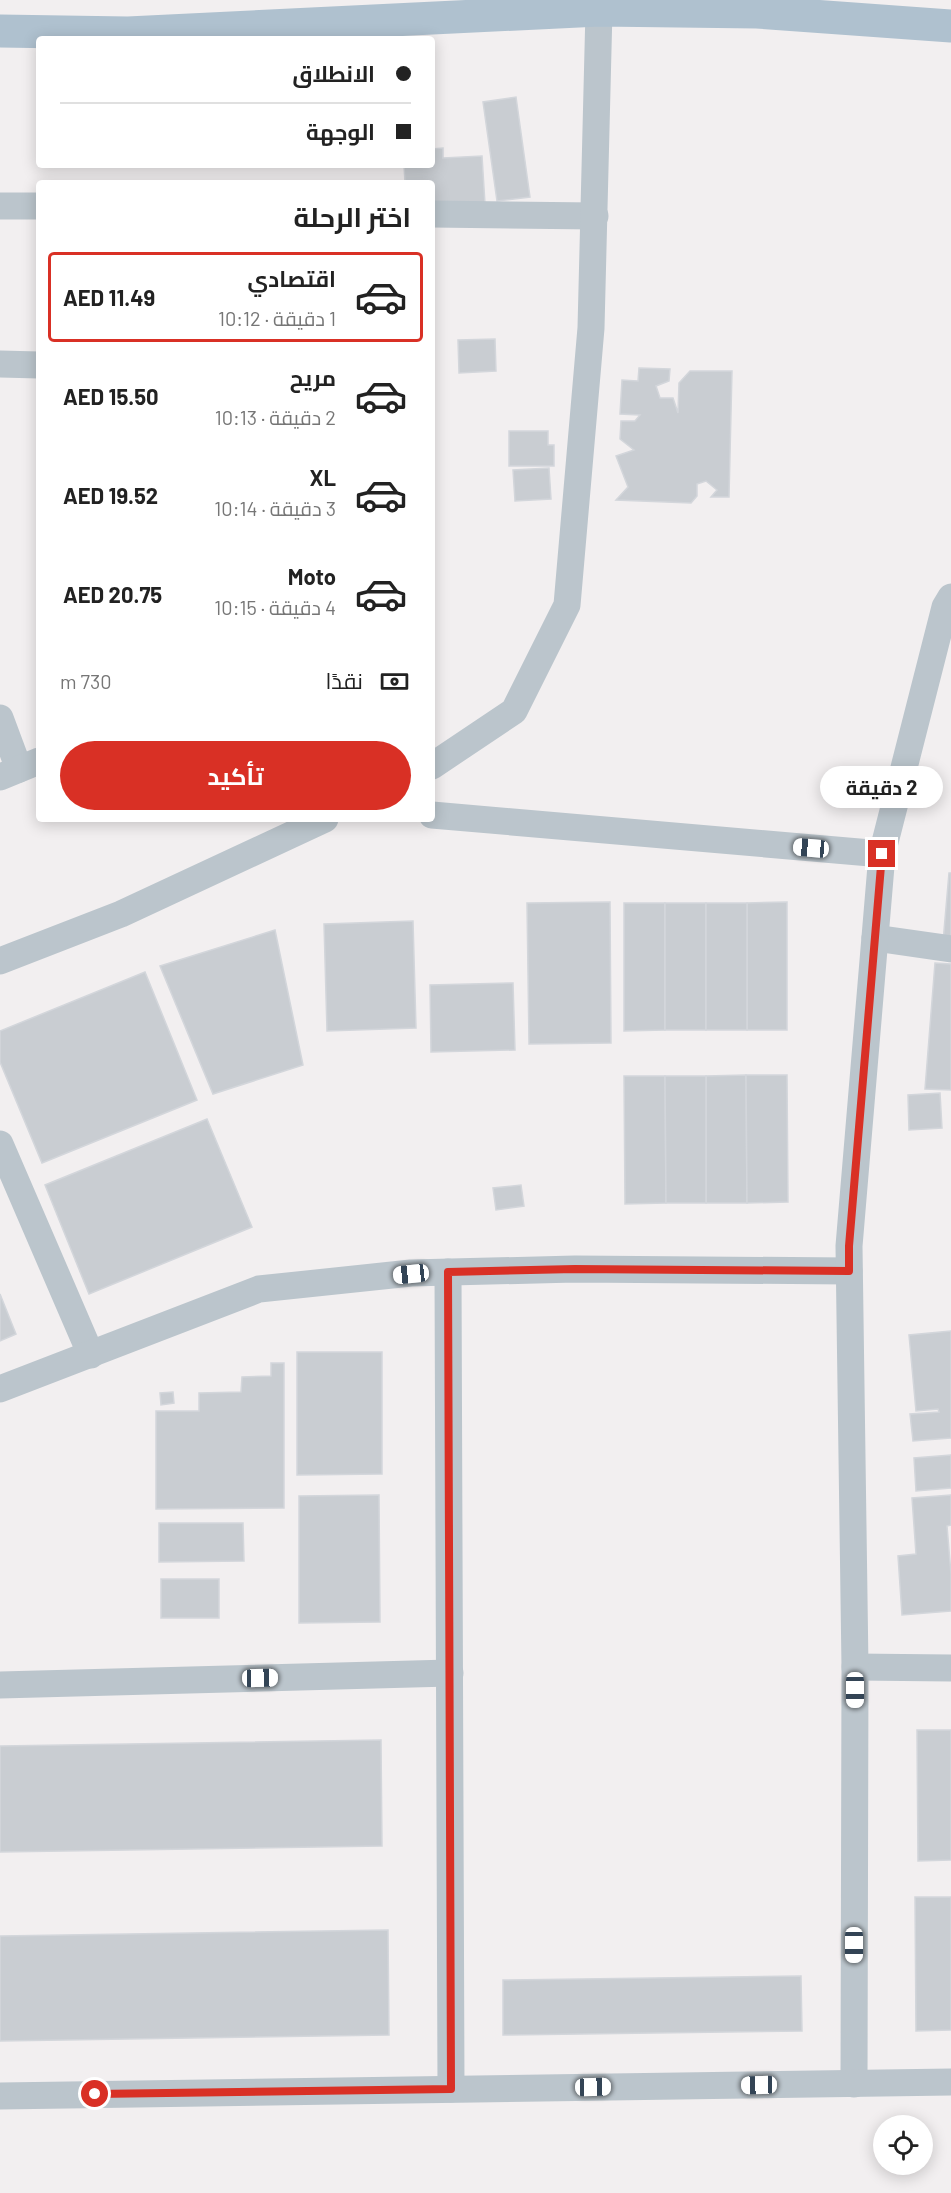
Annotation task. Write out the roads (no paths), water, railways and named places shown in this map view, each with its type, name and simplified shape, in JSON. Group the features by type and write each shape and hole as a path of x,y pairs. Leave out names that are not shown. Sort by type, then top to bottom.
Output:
{"main road":[{"path":"0,31 112,34 599,10 757,12 951,26"}],"street":[{"path":"435,764 514,711 567,605 591,328 599,10"},
{"path":"0,206 36,206"},
{"path":"435,214 595,216"},
{"path":"0,364 36,365"},
{"path":"854,2084 855,1667 850,1234 882,854 945,607 951,597"},
{"path":"0,718 19,769"},
{"path":"435,815 882,854"},
{"path":"0,961 121,914 319,822"},
{"path":"875,938 951,949"},
{"path":"0,1144 91,1355"},
{"path":"0,1389 259,1289 448,1272 575,1269 849,1271"},
{"path":"448,1272 451,2089"},
{"path":"855,1667 951,1668"},
{"path":"0,1685 450,1673"},
{"path":"0,2096 951,2082"}]}
